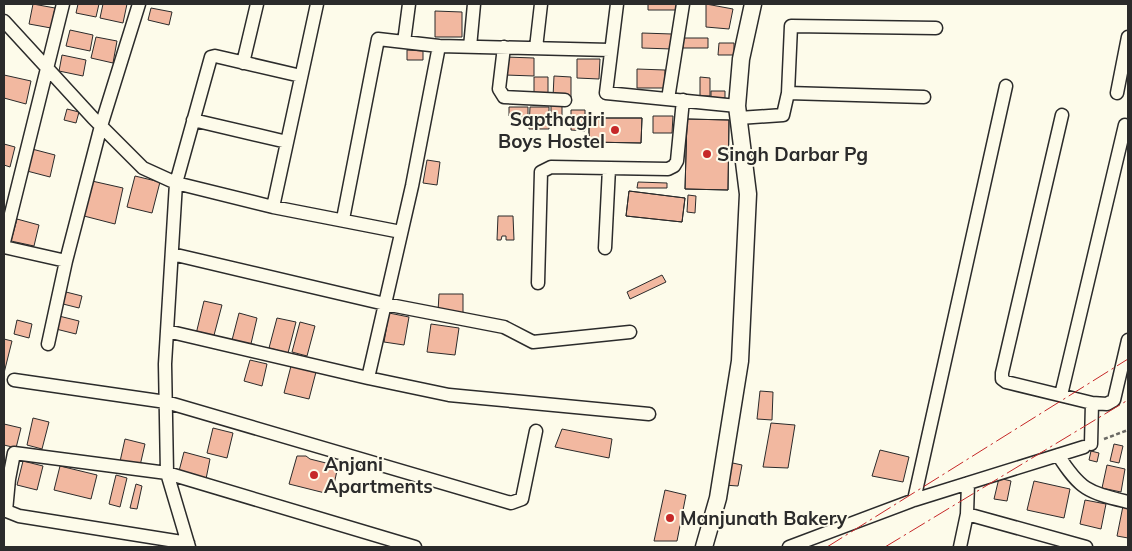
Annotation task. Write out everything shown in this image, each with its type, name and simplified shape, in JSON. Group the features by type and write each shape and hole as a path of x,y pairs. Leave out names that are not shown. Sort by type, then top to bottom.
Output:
{"street":[{"path":"4,242 63,4"},
{"path":"48,344 66,261 101,126 139,4"},
{"path":"242,63 257,4"},
{"path":"273,207 317,4"},
{"path":"404,42 408,4"},
{"path":"470,46 474,4"},
{"path":"536,48 541,4"},
{"path":"618,4 610,50 606,93 684,100 738,112 783,115 788,93 791,26 936,28"},
{"path":"668,99 683,4"},
{"path":"704,547 718,498 740,361 748,194 738,112 742,58 753,4"},
{"path":"5,26 143,168 176,183 273,207 343,219 402,232"},
{"path":"1117,93 1125,71 1128,37"},
{"path":"343,219 378,40 439,46 610,50"},
{"path":"368,378 402,232 439,46"},
{"path":"504,47 499,89 504,97 565,100"},
{"path":"301,76 215,56 211,58 176,183 167,331 167,473 189,545 36,519 5,510 14,453 167,473 415,547"},
{"path":"914,500 1006,86"},
{"path":"788,93 924,97"},
{"path":"538,283 541,172 551,167 668,169 674,166 677,161 684,100"},
{"path":"1062,115 1002,379 1006,382 1108,404 1114,400 1128,340"},
{"path":"193,120 287,142"},
{"path":"1062,395 1125,125"},
{"path":"605,248 609,168"},
{"path":"4,247 66,261"},
{"path":"172,254 385,304 504,327 533,342 630,332"},
{"path":"167,331 368,378 449,394 648,414"},
{"path":"14,380 166,402 511,503 522,500 536,431"},
{"path":"789,547 820,542 914,500 1088,445 1092,402"},
{"path":"1058,455 1071,476 1083,488 1128,502"},
{"path":"960,547 967,514 968,483"},
{"path":"967,514 1086,547"}],"path":[{"path":"1088,445 1128,430"}],"building":[{"path":"33,4 55,8 51,28 29,24"},
{"path":"78,4 99,4 96,17 76,13"},
{"path":"103,4 127,4 123,23 100,18"},
{"path":"648,4 679,4 679,10 648,10"},
{"path":"706,4 733,9 729,29 706,27"},
{"path":"151,8 172,12 169,25 148,20"},
{"path":"435,11 462,12 462,37 435,37"},
{"path":"70,30 93,35 90,51 66,46"},
{"path":"642,33 672,34 672,49 642,48"},
{"path":"96,37 117,41 113,63 91,58"},
{"path":"683,38 708,38 708,48 683,48"},
{"path":"719,43 734,43 734,55 718,55"},
{"path":"407,50 423,51 423,60 407,60"},
{"path":"62,55 86,60 83,76 59,71"},
{"path":"506,57 534,58 534,76 505,75"},
{"path":"577,59 600,59 599,79 577,78"},
{"path":"637,69 665,70 665,88 637,88"},
{"path":"4,75 31,81 26,104 4,98"},
{"path":"554,76 571,77 571,97 553,97"},
{"path":"534,77 548,77 548,96 534,96"},
{"path":"700,77 710,78 710,96 700,96"},
{"path":"711,91 725,91 725,98 711,97"},
{"path":"551,105 562,105 562,120 551,120"},
{"path":"509,107 528,107 528,117 509,116"},
{"path":"530,107 549,107 549,129 529,129"},
{"path":"67,109 79,112 76,123 64,120"},
{"path":"571,110 585,110 585,131 571,130"},
{"path":"653,116 673,116 672,133 653,133"},
{"name":"Sapthagiri Boys Hostel","path":"589,118 642,118 641,143 589,142"},
{"name":"Sapthagiri Boys Hostel","path":"589,118 642,118 641,143 589,142"},
{"name":"Singh Darbar Pg","path":"687,119 729,120 728,190 685,189"},
{"name":"Singh Darbar Pg","path":"687,119 729,120 728,190 685,189"},
{"path":"4,144 15,147 10,167 4,165"},
{"path":"32,149 55,155 50,177 27,171"},
{"path":"427,160 440,162 437,185 423,183"},
{"path":"135,176 160,182 152,213 127,207"},
{"path":"92,181 123,188 115,224 84,216"},
{"path":"638,182 667,183 667,188 637,188"},
{"path":"629,191 685,198 682,222 626,216"},
{"path":"629,191 685,198 682,222 626,216"},
{"path":"688,195 696,196 695,213 687,212"},
{"path":"498,216 513,216 514,240 506,240 506,236 502,236 501,240 497,240"},
{"path":"17,219 39,225 34,246 11,241"},
{"path":"662,275 666,282 630,299 627,292"},
{"path":"66,292 82,296 79,308 63,304"},
{"path":"439,294 463,294 463,313 438,312"},
{"path":"204,301 222,305 213,339 196,334"},
{"path":"239,313 257,318 250,348 231,344"},
{"path":"389,313 409,317 404,345 384,342"},
{"path":"59,316 79,321 76,334 56,329"},
{"path":"277,318 296,322 288,353 269,348"},
{"path":"17,320 32,324 29,338 14,334"},
{"path":"300,322 315,326 307,356 292,352"},
{"path":"431,324 459,328 455,355 427,352"},
{"path":"4,339 12,341 4,373"},
{"path":"250,360 267,364 262,386 244,381"},
{"path":"291,366 316,372 309,399 284,393"},
{"path":"760,391 773,392 772,420 757,419"},
{"path":"33,418 49,422 42,449 27,445"},
{"path":"771,423 795,425 788,468 763,467"},
{"path":"4,424 21,428 16,448 4,445"},
{"path":"213,428 233,433 227,458 207,453"},
{"path":"562,429 612,439 609,458 555,447"},
{"path":"125,439 145,444 139,470 119,466"},
{"path":"1114,444 1123,446 1119,463 1110,461"},
{"path":"880,450 909,457 903,482 872,476"},
{"path":"1091,451 1099,453 1097,462 1089,460"},
{"path":"184,452 210,459 206,479 179,471"},
{"name":"Anjani Apartments","path":"297,456 306,456 310,459 338,466 333,489 326,489 325,493 289,484"},
{"path":"23,461 43,466 37,490 17,485"},
{"path":"728,462 742,465 738,486 724,485"},
{"path":"1107,465 1125,469 1121,492 1102,488"},
{"path":"60,466 97,475 91,499 54,490"},
{"path":"116,475 127,478 120,507 109,504"},
{"path":"999,478 1011,481 1007,501 994,499"},
{"path":"1034,481 1070,489 1064,518 1027,510"},
{"path":"136,484 142,486 137,509 130,508"},
{"name":"Manjunath Bakery","path":"665,490 686,495 677,541 654,541"},
{"path":"1085,500 1106,504 1101,529 1080,524"},
{"path":"1123,506 1128,507 1128,538 1117,536"}],"power":[{"path":"827,547 1128,359"},
{"path":"885,547 1128,400"}],"place":[{"name":"Sapthagiri Boys Hostel","path":"615,130"},
{"name":"Singh Darbar Pg","path":"707,154"},
{"name":"Anjani Apartments","path":"314,475"},
{"name":"Manjunath Bakery","path":"670,518"}]}
